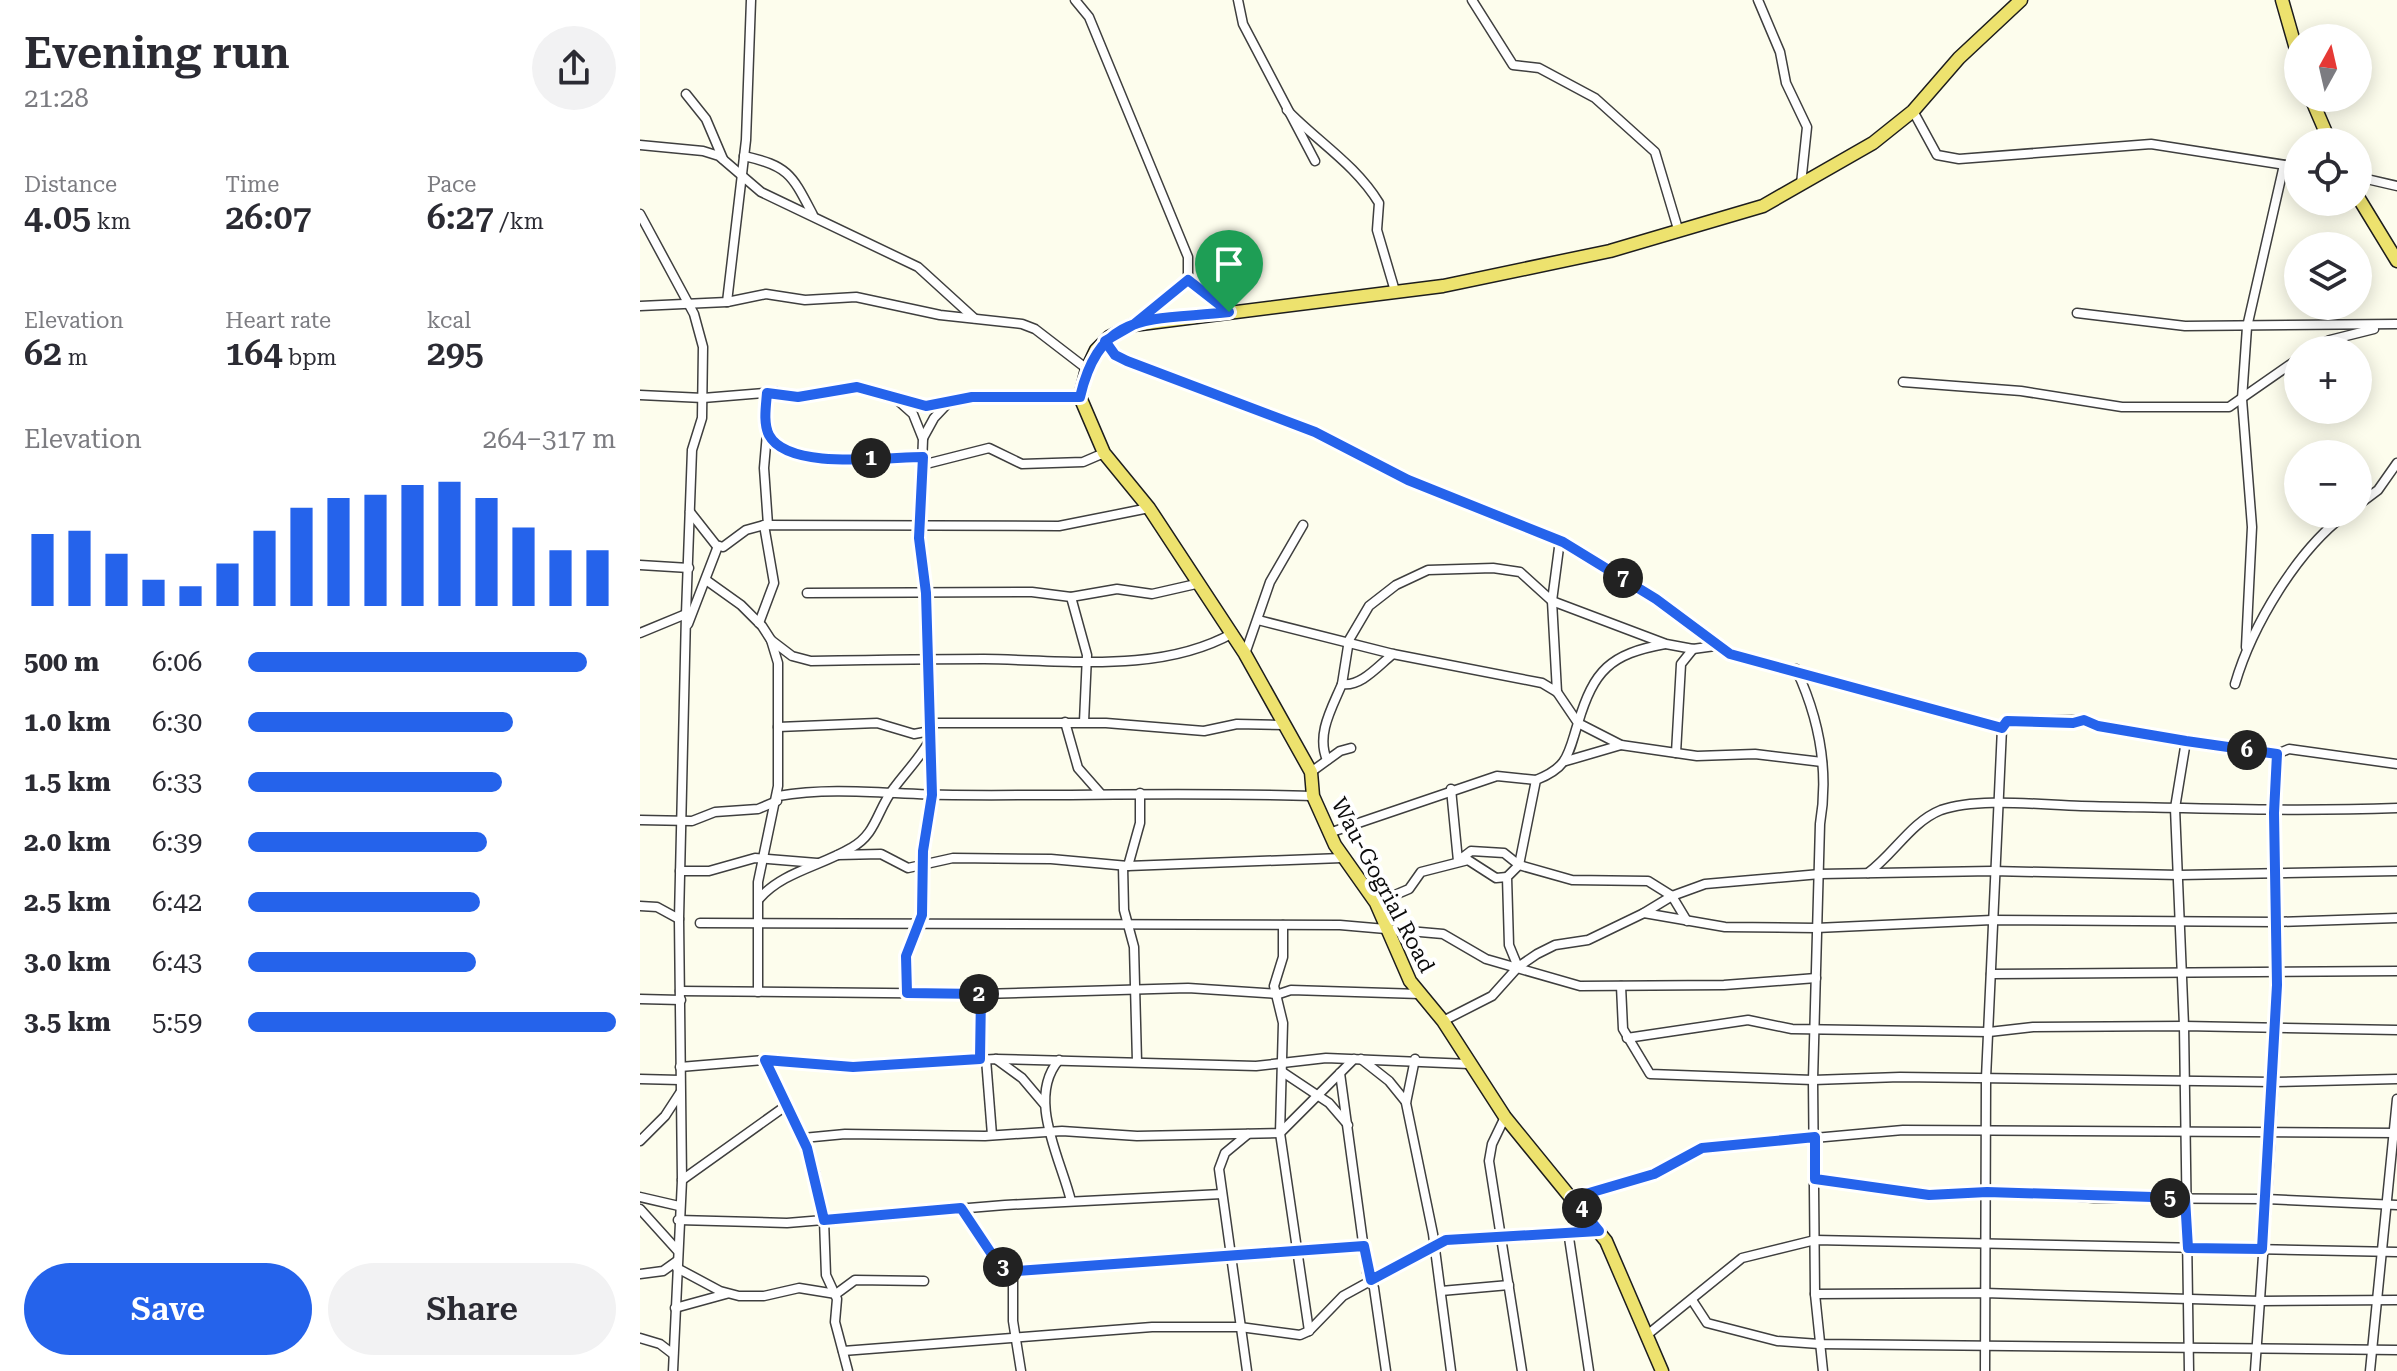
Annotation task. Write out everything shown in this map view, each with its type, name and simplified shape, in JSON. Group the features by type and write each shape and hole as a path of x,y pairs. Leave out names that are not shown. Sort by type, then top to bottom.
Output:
{"main road":[{"path":"1080,397 1087,369 1105,341 1133,325 1443,286 1610,251 1763,206 1873,143 1913,111 1959,58 2021,0"},
{"path":"2282,0 2289,24"},
{"path":"2370,216 2397,261"},
{"name":"Wau-Gogrial Road","path":"1080,397 1104,453 1149,508 1196,584 1245,654 1311,772 1313,796 1329,833 1342,858 1376,903 1420,994 1443,1021 1505,1117 1599,1231 1619,1267 1662,1371"}],"street":[{"path":"727,302 744,156 751,0"},
{"path":"1075,0 1089,17 1188,257 1188,280 1223,313"},
{"path":"1238,0 1243,24 1315,161"},
{"path":"1472,0 1513,65 1539,68 1595,98 1655,152 1678,229"},
{"path":"1758,0 1780,52 1786,83 1807,127 1801,184"},
{"path":"686,94 706,119 724,159 742,178 761,192 918,267 974,318"},
{"path":"1287,110 1309,132 1349,163 1379,203 1377,230 1395,291"},
{"path":"1913,111 1937,155 1959,159 2151,144 2284,165 2247,327 2242,399 2251,497 2246,647 2235,684"},
{"path":"640,145 703,151 724,159"},
{"path":"744,156 773,162 788,171 813,215"},
{"path":"2372,180 2397,186"},
{"path":"640,214 702,331 703,398 701,423 692,450 686,614 679,919 682,1180 673,1371"},
{"path":"640,231 652,234"},
{"path":"1133,325 1188,280"},
{"path":"640,306 727,302 759,295 805,300 845,296 1028,326 1087,369"},
{"path":"2077,313 2185,326 2397,324"},
{"path":"2345,336 2382,326"},
{"path":"1105,341 1115,355 1127,361 1315,432 1408,480 1560,540 1656,599 1715,646 1762,664 1796,669 2002,728"},
{"path":"1903,382 2021,391 2122,407 2229,407 2284,369"},
{"path":"640,395 703,398 767,393 798,397 852,387 926,406 953,400 1080,397"},
{"path":"759,623 774,583 766,525 764,468 768,432 767,393"},
{"path":"895,398 913,414 923,439 919,527 926,593 932,795 923,863 920,926 906,956 907,993"},
{"path":"923,439 940,410 953,400"},
{"path":"768,432 780,447 805,457 923,461 989,448 1022,464 1083,462 1104,453"},
{"path":"2372,494 2397,463"},
{"path":"718,546 728,546 746,530 766,525 1059,526 1149,508"},
{"path":"690,511 718,546"},
{"path":"1245,654 1270,582 1303,525"},
{"path":"2246,647 2311,543 2329,528"},
{"path":"1557,692 1552,601 1560,540"},
{"path":"686,628 718,546"},
{"path":"640,565 689,568"},
{"path":"1327,760 1322,748 1322,732 1342,684 1349,640 1369,606 1396,585 1428,570 1493,568 1520,572 1552,601 1666,644 1693,649 1715,646"},
{"path":"706,580 741,605 771,640 787,653 804,660 1154,659 1205,646 1233,633"},
{"path":"807,593 1032,592 1071,597 1117,589 1152,594 1196,584"},
{"path":"1071,597 1087,660 1084,722"},
{"path":"640,633 686,614"},
{"path":"1258,620 1349,640 1393,654 1542,683 1557,692 1578,723 1621,745 1676,753 1781,756 1822,762"},
{"path":"758,992 761,858 777,798 778,663 771,640"},
{"path":"1329,833 1451,789 1497,776 1536,780 1556,772 1566,761 1587,692 1609,663 1640,648 1666,644"},
{"path":"1676,753 1681,664 1693,649"},
{"path":"1342,684 1350,685 1363,678 1393,654"},
{"path":"1796,669 1813,704 1822,762 1813,1080 1815,1294 1823,1371"},
{"path":"1985,1371 1986,1078 1992,871 2002,728 2007,721 2073,723 2084,720 2098,726 2277,754 2289,749 2397,764"},
{"path":"778,727 877,723 914,734 1065,722 1204,731 1237,724 1285,725"},
{"path":"1065,722 1078,768 1100,793"},
{"path":"758,899 783,879 838,855 870,833 891,791 930,731"},
{"path":"2186,741 2175,808 2184,1026 2189,1371"},
{"path":"1566,761 1621,745"},
{"path":"1311,772 1351,748"},
{"path":"2255,1371 2275,1028 2274,813 2277,754"},
{"path":"1376,903 1409,889 1421,872 1458,861 1468,860 1496,878 1507,877 1519,865 1536,780"},
{"path":"640,820 682,822 723,810 758,809 777,798 828,789 932,795 1140,793 1313,796"},
{"path":"1451,789 1458,861"},
{"path":"1137,1062 1133,942 1127,925 1126,866 1140,823 1140,793"},
{"path":"1868,873 1890,857 1922,819 1944,809 1996,804 2274,813 2397,808"},
{"path":"1458,861 1471,851 1504,853 1519,865 1572,880 1648,881 1672,896 1687,921"},
{"path":"838,855 881,854 904,868 953,858 1051,859 1126,866 1342,858"},
{"path":"680,871 709,871 761,858 819,863"},
{"path":"1443,1021 1492,996 1518,967 1555,945 1588,940 1672,896 1705,884 1868,873 1992,871 2179,875 2397,871"},
{"path":"1507,877 1509,945 1518,967"},
{"path":"640,906 657,907 679,919"},
{"path":"1644,913 1725,927 1816,928 1992,920 2275,922 2397,918"},
{"path":"700,923 1283,925 1386,929 1443,934 1486,959 1561,983 1724,985 1816,978"},
{"path":"1283,925 1283,957 1275,975 1275,993 1283,1023 1280,1133 1309,1331"},
{"path":"1991,974 2397,971"},
{"path":"1621,986 1623,1029 1650,1074 1813,1080 1986,1078 2273,1082 2397,1079"},
{"path":"640,999 758,992 981,994 1188,988 1275,993 1420,994"},
{"path":"981,994 992,1135"},
{"path":"1627,1038 1748,1020 1792,1029 1989,1032 2033,1027 2184,1026 2397,1030"},
{"path":"680,1067 765,1060 853,1067 987,1059 1284,1068 1357,1059 1415,1059 1469,1064"},
{"path":"987,1059 1022,1078 1045,1106"},
{"path":"803,1138 845,1134 1052,1133 1137,1136 1280,1133 1317,1094 1357,1059"},
{"path":"1357,1059 1389,1081 1406,1103"},
{"path":"1415,1059 1406,1103 1435,1246 1451,1371"},
{"path":"765,1060 803,1138 824,1220 825,1268 838,1302 835,1322 848,1371"},
{"path":"1059,1060 1048,1073 1045,1106 1071,1201"},
{"path":"1284,1068 1317,1094 1349,1127"},
{"path":"1340,1073 1364,1246 1386,1371"},
{"path":"640,1079 680,1080"},
{"path":"640,1141 665,1116 680,1093"},
{"path":"2370,1371 2397,1099"},
{"path":"682,1180 787,1105"},
{"path":"1505,1117 1490,1149 1489,1161 1522,1371"},
{"path":"1572,1198 1654,1174 1702,1148 1815,1137 1987,1128 2396,1133"},
{"path":"1247,1371 1222,1194 1222,1157 1248,1134"},
{"path":"1815,1179 1929,1195 1987,1192 2397,1205"},
{"path":"678,1220 764,1224 961,1208 1222,1194"},
{"path":"640,1197 679,1206"},
{"path":"961,1208 995,1259 1013,1270 1299,1253 1364,1246"},
{"path":"640,1209 677,1250"},
{"path":"1568,1231 1589,1371"},
{"path":"843,1351 1152,1327 1240,1327 1295,1335 1309,1331 1337,1301 1446,1240 1599,1231"},
{"path":"1647,1335 1742,1258 1815,1240 2397,1252"},
{"path":"640,1274 663,1271 677,1264"},
{"path":"677,1264 727,1293 754,1297 808,1288 834,1294 855,1280 924,1281"},
{"path":"1013,1270 1014,1337 1021,1371"},
{"path":"1441,1291 1509,1285"},
{"path":"675,1308 727,1293"},
{"path":"1815,1294 1984,1293 2261,1301 2397,1300"},
{"path":"1692,1300 1707,1323 1777,1341 1819,1344 2397,1350"},
{"path":"640,1338 660,1344 673,1354"}],"route":[{"path":"1229,312 1158,320 1116,332 1109,337 1096,350 1091,358 1080,397 972,397 920,406 857,387 798,397 767,393 765,423 770,438 796,456 923,457 919,538 926,593 932,795 923,851 925,882 922,915 906,956 907,993 981,994 980,1059 938,1059 913,1065 853,1067 765,1060 807,1148 824,1220 961,1208 995,1259 1008,1269 1017,1271 1364,1246 1371,1280 1391,1267 1416,1259 1446,1240 1599,1231 1572,1198 1654,1174 1702,1148 1815,1137 1815,1179 1929,1195 2026,1192 2094,1198 2185,1198 2188,1248 2262,1249 2277,985 2274,813 2277,754 2098,726 2084,720 2073,723 2007,721 2002,728 1787,667 1762,664 1730,654 1715,646 1656,599 1563,542 1408,480 1315,432 1127,361 1115,355 1105,341 1109,337 1116,332 1133,325 1188,280 1229,312"}]}
